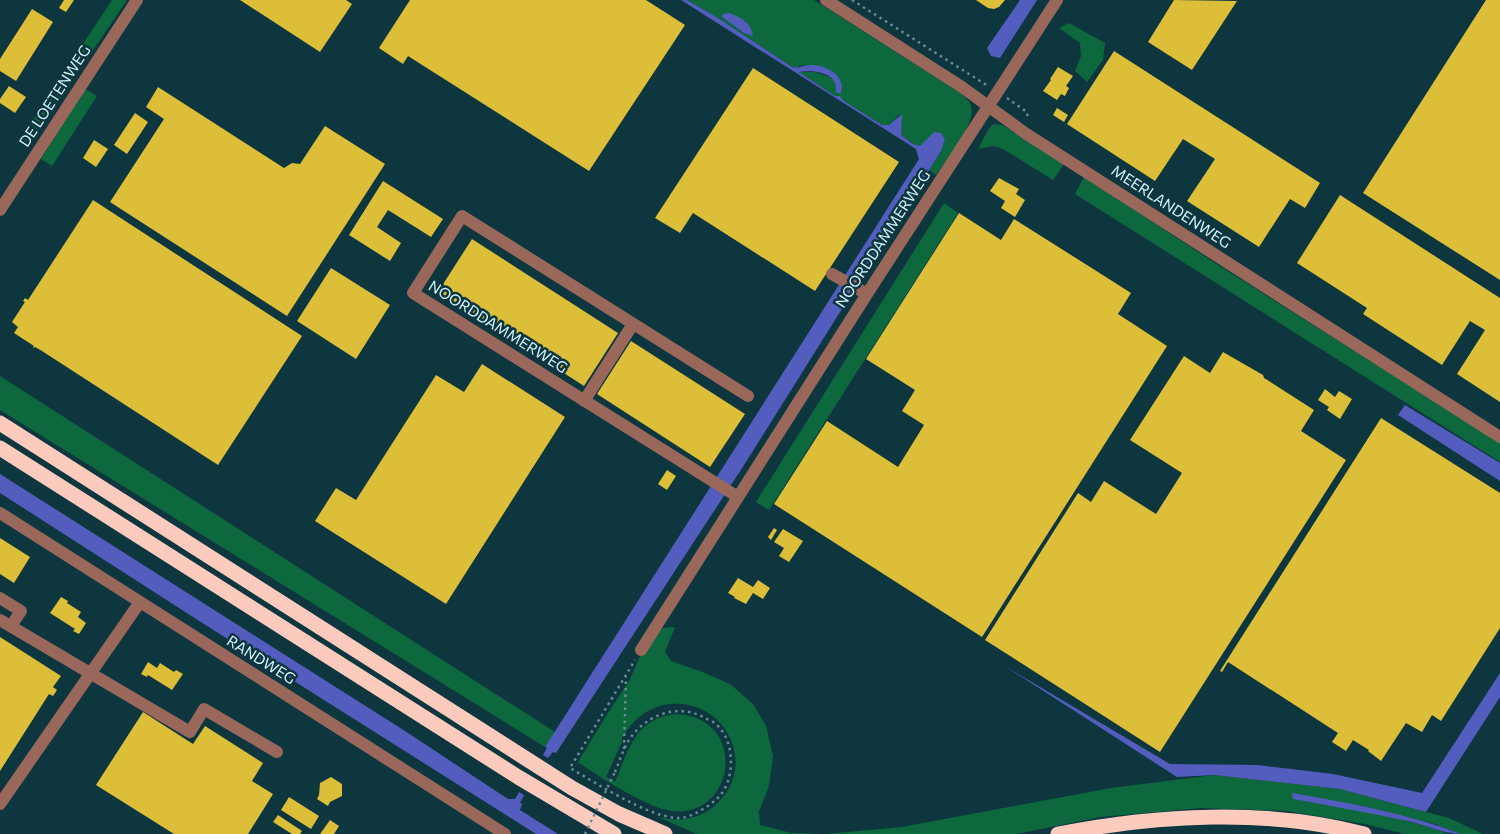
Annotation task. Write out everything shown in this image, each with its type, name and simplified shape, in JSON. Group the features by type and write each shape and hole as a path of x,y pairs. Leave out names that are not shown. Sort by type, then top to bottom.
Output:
{"highway":[{"path":"0,423 557,779 619,814 665,834"},
{"path":"0,448 510,772 614,834"},
{"path":"1058,834 1096,827 1180,818 1264,818 1364,834"}],"street":[{"name":"DE LOETENWEG","path":"0,210 137,0"},
{"name":"MEERLANDENWEG","path":"826,0 946,77 1025,133 1500,437"},
{"name":"NOORDDAMMERWEG","path":"641,650 864,293 1057,0"},
{"name":"NOORDDAMMERWEG","path":"736,496 413,293 462,216 748,396"},
{"path":"834,275 864,293"},
{"path":"584,401 633,324"},
{"name":"RANDWEG","path":"0,513 505,834"},
{"path":"0,598 22,612 11,626"},
{"path":"0,804 140,602"},
{"path":"0,620 190,732 204,709 276,752"}],"path":[{"path":"585,834 615,772 631,737 653,718 668,712 681,711 697,714 718,725 728,742 731,762 728,778 723,792 716,800 698,813 677,818 653,812 604,788 570,768 641,650"},
{"path":"624,751 626,675"}],"green space":[{"path":"112,0 127,0 81,68 71,62"},
{"path":"687,0 814,0 962,94 969,101 972,114 965,132 936,175 929,170 941,151 945,139 918,147 901,135 900,114 889,125 882,125 799,72 815,72 829,77 834,80 836,86 842,92 840,80 803,65 795,68 792,67 718,18","holes":["729,13 746,22 753,35 744,33 722,17"]},
{"path":"1069,23 1105,43 1103,60 1087,82 1075,71 1081,56 1080,43 1059,28"},
{"path":"63,74 73,80 27,149 18,142"},
{"path":"85,89 97,96 52,166 41,159"},
{"path":"993,124 1002,125 1064,164 1053,180 1003,149 994,146 978,149"},
{"path":"1084,177 1215,263 1500,443 1500,462 1075,194"},
{"path":"944,203 958,213 769,510 756,502"},
{"path":"0,376 555,732 545,747 0,410"},
{"path":"675,627 665,652 671,661 730,684 753,704 766,726 773,756 769,786 759,811 760,825 791,833 820,834 697,834 658,817 679,820 706,812 726,793 734,775 735,758 731,740 722,725 708,713 691,706 663,705 639,717 622,738 622,742 606,777 615,782 632,743 645,727 655,720 666,716 685,715 705,723 718,736 725,752 725,770 720,787 709,800 693,809 672,811 662,809 637,798 578,762 629,681 643,650 662,628"},
{"path":"1214,775 1340,789 1449,818 1483,834 1461,834 1435,824 1359,805 1293,799 1391,817 1448,834 1405,834 1365,824 1287,811 1201,808 1100,817 1017,834 826,834 902,827 1111,788"}],"shaded area":[{"path":"681,0 687,0 718,18 792,67 797,68 811,65 829,69 841,81 841,93 836,93 835,82 823,73 813,71 799,72 835,96 840,96 844,101 882,125 889,125 902,114 901,135 913,144 920,146 934,132 941,133 945,139 941,151 746,462 556,753 553,752 548,758 543,755 547,748 545,747 919,159 916,149"},
{"path":"1020,0 1037,0 1000,58 991,56 987,48"},
{"path":"729,13 748,24 753,36 744,33 722,17 723,14"},
{"path":"1405,405 1500,463 1500,481 1398,415"},
{"path":"0,474 405,731 508,799 515,799 519,792 524,795 520,803 522,804 520,810 558,834 536,834 0,493"},
{"path":"1003,665 1170,764 1258,765 1333,774 1422,793 1500,673 1500,697 1426,812 1340,789 1214,775 1177,777"},
{"path":"1292,793 1399,814 1461,834 1441,831 1408,821 1293,799"}],"building":[{"path":"64,0 74,0 66,12 59,8"},
{"path":"240,0 346,0 352,4 320,52"},
{"path":"410,0 646,0 685,25 589,171 408,56 403,64 379,48"},
{"path":"976,0 1005,0 999,7 994,9 988,8"},
{"path":"1174,0 1237,1 1192,70 1148,42"},
{"path":"1486,0 1500,0 1500,280 1363,193"},
{"path":"32,9 53,22 16,81 0,71 0,59"},
{"path":"1114,51 1320,183 1305,208 1290,199 1259,247 1187,201 1215,159 1183,139 1155,181 1067,124"},
{"path":"1058,67 1073,76 1066,86 1069,88 1065,96 1061,94 1057,100 1043,91"},
{"path":"753,68 899,162 815,291 693,213 680,233 655,218"},
{"path":"9,86 26,97 15,113 0,103 0,99"},
{"path":"158,87 284,168 292,163 300,164 325,126 385,164 287,316 110,202 164,119 146,107"},
{"path":"1057,108 1068,115 1064,122 1053,115"},
{"path":"135,113 148,122 127,154 114,145"},
{"path":"94,140 108,149 96,167 83,158"},
{"path":"999,178 1019,189 1016,194 1025,200 1015,217 1001,208 1005,201 990,191"},
{"path":"383,181 443,219 431,237 388,210 377,227 401,243 390,261 349,235"},
{"path":"1340,195 1500,298 1500,402 1457,374 1485,330 1470,321 1442,365 1363,314 1367,308 1297,263"},
{"path":"93,200 302,336 218,465 42,351 34,348 34,346 14,333 18,327 12,322 25,302 23,301 25,298 28,300"},
{"path":"959,213 1001,240 1014,219 1131,293 1118,314 1167,346 982,637 774,504 827,421 898,467 924,425 902,411 915,390 866,359"},
{"path":"472,239 618,333 584,386 438,292"},
{"path":"331,268 390,305 356,359 297,321"},
{"path":"631,341 745,414 710,467 597,394"},
{"path":"1223,352 1263,375 1264,378 1314,410 1301,431 1346,460 1160,752 985,640 1078,493 1091,502 1104,481 1156,514 1182,473 1130,440 1184,356 1210,373"},
{"path":"482,364 565,417 446,604 315,521 336,488 356,500 436,375 464,392"},
{"path":"1325,389 1335,397 1339,391 1352,399 1340,419 1327,410 1329,407 1318,400"},
{"path":"1381,418 1500,493 1500,628 1441,721 1432,715 1422,732 1406,723 1381,761 1369,750 1353,740 1346,751 1332,742 1338,733 1228,662 1222,672 1220,671"},
{"path":"667,470 676,476 667,490 658,484"},
{"path":"774,528 777,530 771,540 768,537"},
{"path":"783,529 803,541 789,562 779,556 784,548 774,542"},
{"path":"0,538 30,557 14,583 0,574"},
{"path":"738,578 753,587 758,580 770,588 763,599 753,593 746,604 728,593"},
{"path":"61,597 81,612 78,617 86,623 79,634 73,631 75,629 50,613"},
{"path":"0,637 61,676 53,687 57,690 53,696 49,694 0,771"},
{"path":"148,662 157,668 160,663 174,672 176,670 183,674 172,690 148,675 147,677 141,674"},
{"path":"143,712 193,744 205,726 263,763 252,781 273,794 248,834 174,834 96,785"},
{"path":"331,777 342,784 342,796 330,802 328,806 317,799 320,783"},
{"path":"289,797 319,816 311,829 281,810"},
{"path":"278,815 302,831 300,834 292,834 273,822"},
{"path":"330,820 339,826 334,834 320,834"}]}
